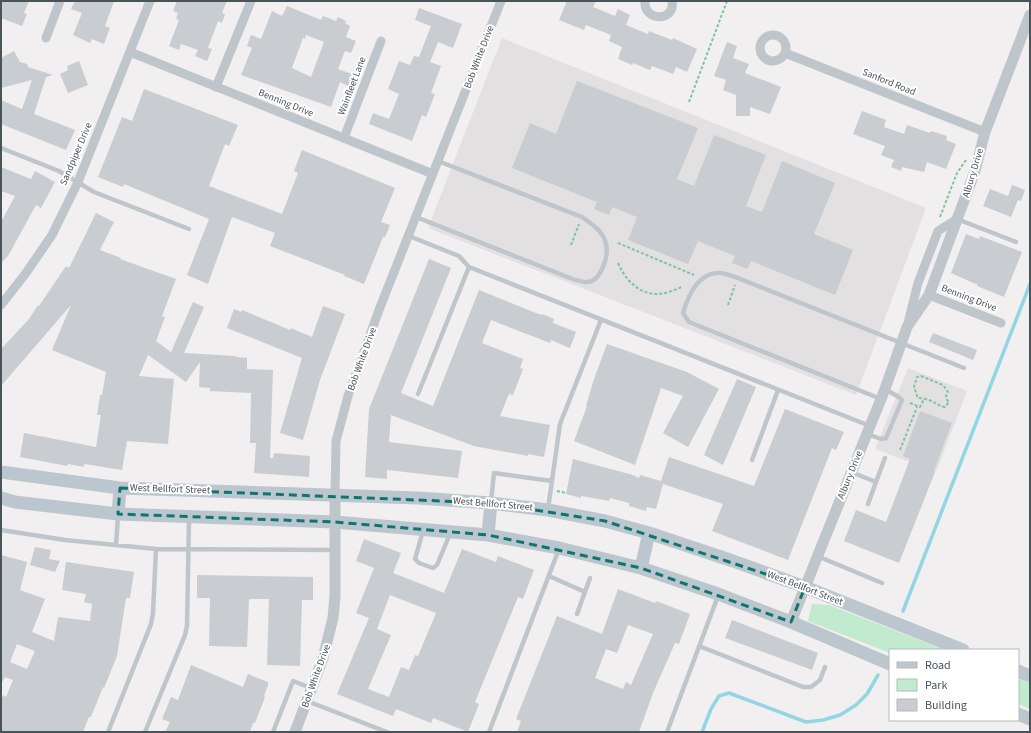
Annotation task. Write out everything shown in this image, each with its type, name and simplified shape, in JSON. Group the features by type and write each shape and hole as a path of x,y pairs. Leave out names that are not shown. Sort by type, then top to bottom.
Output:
{"main road":[{"name":"West Bellfort Street","path":"1,472 120,488 335,494 491,503 548,510 605,521 733,561 805,587 960,649"},
{"path":"118,514 120,488"},
{"path":"1,498 15,502 118,514 335,522 488,535 559,548 641,568 718,594 790,622 889,664"},
{"path":"488,535 491,503"},
{"path":"641,568 649,534"},
{"path":"1019,672 1030,676"},
{"path":"1019,714 1030,719"}],"street":[{"path":"46,38 60,1"},
{"name":"Sandpiper Drive","path":"1,305 26,273 52,235 78,182 150,1"},
{"path":"216,87 251,1"},
{"name":"Bob White Drive","path":"295,732 323,658 333,618 336,596 336,441 348,396 379,310 501,1"},
{"path":"645,1 646,9 649,14 659,18 669,14 672,9 672,1"},
{"name":"Albury Drive","path":"907,326 929,294 975,171 984,132 1030,14"},
{"name":"Wainfleet Lane","path":"344,138 381,41"},
{"name":"Benning Drive","path":"130,52 433,174"},
{"name":"Sanford Road","path":"785,53 984,132"},
{"path":"938,231 957,219"},
{"name":"Albury Drive","path":"790,622 883,394 907,326 918,283 938,231"},
{"name":"Benning Drive","path":"929,294 1001,323"}],"lane":[{"path":"1,148 59,171 94,192 189,229"},
{"path":"416,217 575,280 588,283 597,278 602,270 606,255 606,244 601,233 582,217 438,161"},
{"path":"957,219 1016,242"},
{"path":"408,236 459,256 469,267 778,390 868,430 881,439 886,438 902,400 897,396 883,394 688,322 683,313 690,294 698,283 705,277 717,273 738,278 964,368"},
{"path":"418,394 469,267"},
{"path":"548,510 560,424 601,320"},
{"path":"752,460 778,390"},
{"path":"868,504 886,458"},
{"path":"851,472 876,482"},
{"path":"491,503 494,473 552,481"},
{"path":"116,545 118,514"},
{"path":"145,732 185,635 187,626 190,549 189,517"},
{"path":"1,530 65,540 156,549 335,550"},
{"path":"424,530 415,559 419,563 433,568 437,565 450,532"},
{"path":"489,732 559,548"},
{"path":"108,732 151,624 153,613 156,549"},
{"path":"817,556 882,584"},
{"path":"549,576 586,592"},
{"path":"578,614 590,578"},
{"path":"667,732 718,594"},
{"path":"699,646 803,687 812,687 820,680 825,667"},
{"path":"273,732 293,681 312,688"},
{"path":"307,701 387,732"}],"path":[{"path":"689,102 727,1"},
{"path":"938,231 936,226 957,173 969,155"},
{"path":"571,245 578,228"},
{"path":"618,243 694,275"},
{"path":"618,263 627,280 637,288 648,293 658,294 682,287"},
{"path":"728,305 735,285"},
{"path":"920,376 944,385 948,392 946,396 949,402 945,407 943,407 936,405 930,400 924,399 918,398 914,387 915,381 920,376"},
{"path":"902,400 920,408 924,399"},
{"path":"900,450 917,407"}],"highlighted area":[{"path":"120,488 491,503 605,521 805,587 791,622 641,568 488,535 335,522 118,514"}],"shaded area":[{"path":"502,38 926,208 856,395 428,228"},
{"path":"908,368 967,391 936,472 875,449"}],"green space":[{"path":"812,604 829,605 942,649 889,649 889,653 808,621"},
{"path":"1019,679 1030,683 1030,709 1019,704"}],"building":[{"path":"1,1 29,1 24,13 27,14 22,26 1,18"},
{"path":"75,1 114,1 105,26 110,28 104,44 92,39 90,43 73,35 82,13 71,9"},
{"path":"177,1 227,1 222,13 225,14 222,23 218,21 208,48 212,49 207,61 195,56 198,50 181,44 179,50 169,46 179,20 176,19 178,13 173,11"},
{"path":"567,1 596,1 593,7 615,16 618,9 630,15 626,25 648,34 649,31 672,40 673,38 697,49 687,72 676,67 673,74 652,66 650,70 618,59 622,47 609,41 611,35 586,25 584,30 559,20"},
{"path":"287,6 321,20 323,16 336,21 338,17 346,21 345,23 350,26 346,37 356,41 351,53 345,51 338,69 355,75 350,87 340,82 331,107 241,75 252,48 247,46 251,35 261,39 272,11 282,16","holes":["306,35 324,42 311,77 292,68 303,38 305,39"]},
{"path":"419,8 462,24 453,48 438,42 430,62 441,66 431,93 435,94 426,117 422,115 412,141 369,124 373,113 389,119 399,94 388,89 399,61 410,65 414,56 419,57 431,26 415,20"},
{"path":"727,42 737,46 733,58 749,64 745,73 781,87 770,114 750,107 750,116 736,116 736,95 723,90 726,80 714,76"},
{"path":"14,51 20,62 27,64 28,67 53,75 46,77 34,114 75,130 66,150 1,124 1,100 22,109 32,80 1,88 1,58"},
{"path":"79,61 88,85 68,93 60,74 68,70 67,66"},
{"path":"577,81 698,128 677,179 694,186 714,135 766,155 746,206 762,212 782,161 835,183 814,234 853,250 835,295 751,261 747,269 732,263 735,256 698,241 688,264 628,240 637,217 612,207 609,215 594,209 597,202 512,168 530,123 556,134"},
{"path":"144,89 238,125 229,146 225,144 209,186 282,214 298,173 294,171 302,150 395,188 381,222 390,225 385,237 383,237 364,284 344,276 345,275 270,246 275,233 232,217 208,284 187,275 209,219 124,184 123,187 98,177 122,117 132,121"},
{"path":"862,111 886,120 884,127 904,134 907,125 930,133 931,131 947,136 946,140 956,144 946,169 927,162 924,172 902,167 901,171 891,167 894,160 881,155 885,146 853,134"},
{"path":"1,167 31,179 35,171 55,182 41,208 36,205 8,256 1,263 1,222 15,196 1,191"},
{"path":"1012,185 1025,190 1021,201 1018,200 1011,217 983,206 990,189 1008,196"},
{"path":"96,213 114,222 100,250 121,258 120,259 176,279 162,316 165,317 156,341 171,352 193,302 204,307 184,353 247,358 247,369 273,370 270,458 273,458 274,453 310,456 309,477 254,473 256,443 250,443 251,393 210,391 210,388 199,387 200,362 186,382 148,355 139,376 174,379 168,444 127,441 122,470 84,464 84,467 68,464 67,466 20,457 24,433 96,447 101,415 97,415 106,372 52,350 71,305 1,386 1,349 29,319 66,266 69,268"},
{"path":"966,234 979,239 980,236 1022,252 1004,297 951,273"},
{"path":"429,259 451,268 401,393 433,406 479,290 554,319 553,323 576,332 570,348 551,340 550,343 491,320 482,343 523,359 520,368 523,369 513,395 509,394 500,416 550,425 544,457 528,454 528,456 474,446 391,415 389,442 462,451 458,478 387,470 387,479 365,477 369,409"},
{"path":"323,306 345,314 320,380 303,440 280,433 302,358 227,328 234,309 241,312 242,310 290,330 291,328 312,337"},
{"path":"933,333 977,350 973,360 929,342"},
{"path":"607,344 687,372 719,389 688,447 663,433 683,396 661,388 635,465 574,441"},
{"path":"737,379 756,387 723,465 704,455"},
{"path":"785,409 844,432 836,450 832,448 788,560 712,531 723,504 663,484 656,509 647,507 646,511 629,506 629,503 610,498 609,501 581,496 581,498 566,494 573,459 633,475 639,478 640,475 661,481 669,457 754,486"},
{"path":"920,411 952,423 934,471 935,472 899,563 844,541 856,510 886,522 910,459 903,456"},
{"path":"364,539 401,553 393,573 444,593 462,549 496,562 498,556 534,570 523,599 518,597 475,702 479,704 468,732 433,718 431,723 396,709 393,716 337,694 369,618 356,613 374,568 356,561","holes":["390,595 436,613 418,656 415,655 409,670 401,667 389,697 368,689 391,635 377,629"]},
{"path":"35,547 51,550 49,559 60,561 55,572 30,565"},
{"path":"1,555 27,562 20,590 45,599 32,632 54,641 58,617 90,621 92,604 84,602 86,594 62,590 66,562 134,572 130,598 126,598 117,656 104,688 103,687 91,717 89,717 83,732 1,732 1,700 3,695 6,697 13,680 5,677 1,684","holes":["17,644 35,651 27,669 10,662"]},
{"path":"197,575 313,577 313,600 302,600 300,666 267,665 269,599 249,599 247,647 209,646 210,598 197,598"},
{"path":"618,589 690,614 679,644 675,643 653,693 639,732 517,732 521,721 516,719 557,616 602,634","holes":["628,625 653,634 631,685 626,682 623,689 595,678 606,649 617,653"]},
{"path":"732,620 818,653 812,670 725,638"},
{"path":"191,665 243,687 248,674 268,682 265,697 250,732 165,732 170,722 162,719 171,697 178,700"}],"waterway":[{"path":"903,611 1030,284"},
{"path":"702,732 711,709 719,696 729,693 806,722 823,720 840,715 856,705 867,694 878,675"}]}
